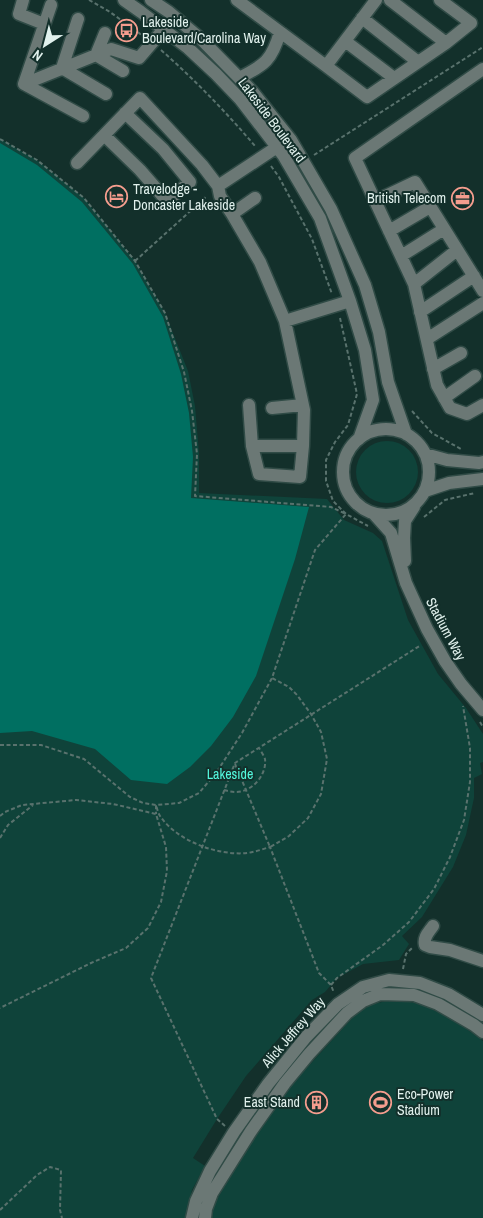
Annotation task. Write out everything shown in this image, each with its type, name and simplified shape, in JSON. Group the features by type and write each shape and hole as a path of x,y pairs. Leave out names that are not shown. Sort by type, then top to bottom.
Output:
{"street":[{"path":"23,0 19,14 44,24"},
{"name":"Lakeside Boulevard","path":"124,0 188,48 240,99 283,155 320,218 350,301 365,350 373,400 359,439"},
{"name":"Lakeside Boulevard","path":"151,0 169,12 201,39 252,91 291,140 304,162 331,209 365,285 378,332 388,382 406,434"},
{"path":"237,0 367,97 446,43 471,23 440,0"},
{"path":"326,66 376,0"},
{"path":"390,0 446,43"},
{"path":"24,84 51,5"},
{"path":"362,18 418,62"},
{"path":"62,68 78,19"},
{"path":"24,84 111,49 139,58 164,29"},
{"path":"239,78 256,69 270,57 276,47 280,32"},
{"path":"96,55 105,33"},
{"path":"345,41 394,78"},
{"path":"96,55 123,71"},
{"path":"62,68 106,94"},
{"path":"483,69 355,158 414,284 437,386 450,408 468,414 483,405"},
{"path":"24,84 83,116"},
{"path":"77,163 140,98 197,159 218,186 220,196 260,262 285,321 304,410 300,477 259,474 252,446 248,405"},
{"path":"104,135 168,201 190,182 163,149 125,113"},
{"path":"218,186 277,147"},
{"path":"375,201 415,182 483,291"},
{"path":"232,214 255,198"},
{"path":"389,231 430,207"},
{"path":"401,256 444,229"},
{"path":"414,284 458,250"},
{"path":"420,312 474,276"},
{"path":"285,321 350,301"},
{"path":"427,339 483,303"},
{"path":"433,369 461,353"},
{"path":"444,398 475,376"},
{"path":"272,408 303,405"},
{"path":"388,429 406,434 418,443 425,454 429,473 425,491 417,503 405,511 395,514 374,514 361,507 354,500 346,488 344,465 347,455 359,439 372,432 388,429"},
{"path":"252,446 303,446"},
{"path":"425,454 446,460 483,462"},
{"path":"425,491 449,483 483,479"},
{"name":"Stadium Way","path":"406,583 405,520 417,503"},
{"name":"Stadium Way","path":"374,514 391,533 406,583 427,630 461,684 483,710"},
{"path":"433,926 425,936 425,945 450,950 483,961"},
{"name":"Alick Jeffrey Way","path":"192,1218 196,1201 210,1171 234,1132 268,1084 300,1044 338,1004 363,987 390,980 420,983 448,994 483,1016"},
{"path":"205,1218 212,1192 251,1131 309,1054 348,1013 363,1001 380,994 414,995 438,1004 483,1032"}],"path":[{"path":"89,0 110,12 153,43 228,114 279,178 312,239 336,304 357,394 348,425 335,442 326,460 326,481 333,501 346,514"},
{"path":"304,162 483,47"},
{"path":"0,139 37,160 84,198 135,261 164,312 184,372 192,411 197,454 195,496 331,507 368,526"},
{"path":"279,178 292,169"},
{"path":"135,261 218,186"},
{"path":"410,410 432,433 460,449 468,449"},
{"path":"421,521 425,515 445,500 480,492"},
{"path":"0,745 40,745 84,760 130,797 143,803 156,805 179,803 199,792 216,773 242,733 272,678 315,550 346,514"},
{"path":"234,1132 217,1119 151,978 235,763 423,644"},
{"path":"156,805 160,815 173,830 202,847 222,852 247,853 270,847 288,836 308,818 321,794 327,759 321,732 297,695 289,687 272,678"},
{"path":"235,763 319,973 331,985 337,978 384,945 409,922 434,889 450,857 464,820 470,782 470,748 462,704"},
{"path":"224,790 237,793 255,784 262,775 265,760 259,748"},
{"path":"0,816 22,805 76,800 112,804 156,814"},
{"path":"0,838 8,825 35,803"},
{"path":"0,1008 91,963 126,948 148,928 161,902 167,871 166,847 156,814 156,805"},
{"path":"402,981 406,954 424,940"},
{"path":"0,1210 37,1175 50,1167 61,1170 60,1210 62,1218"}],"green space":[{"name":"Lakeside","path":"0,139 37,160 84,198 135,261 165,313 188,371 195,406 199,453 199,493 327,499 344,520 373,533 382,541 408,620 438,674 466,708 483,734 483,762 480,763 482,774 474,778 474,798 466,835 453,867 422,917 402,936 409,944 399,960 363,964 337,978 325,992 312,1000 246,1076 193,1158 205,1166 192,1190 185,1218 0,1218"},
{"path":"387,441 404,446 409,450 413,455 418,472 413,489 409,494 404,498 387,503 370,498 365,494 361,489 356,472 361,455 365,450 370,446"},
{"name":"Eco-Power Stadium","path":"386,1001 410,1002 429,1008 483,1041 483,1218 211,1218 215,1203 241,1157 292,1084 356,1014 370,1005"}],"shaded area":[{"name":"Lakeside","path":"0,143 37,165 82,202 133,264 163,317 181,374 189,413 193,457 191,498 309,507 295,559 256,676 233,717 211,746 190,767 167,784 131,780 95,749 32,731 0,733"}],"place":[{"name":"Lakeside Boulevard/Carolina Way","path":"126,30"},
{"name":"Travelodge - Doncaster Lakeside","path":"117,197"},
{"name":"British Telecom","path":"462,198"},
{"name":"East Stand","path":"316,1102"},
{"name":"Eco-Power Stadium","path":"381,1102"}]}
